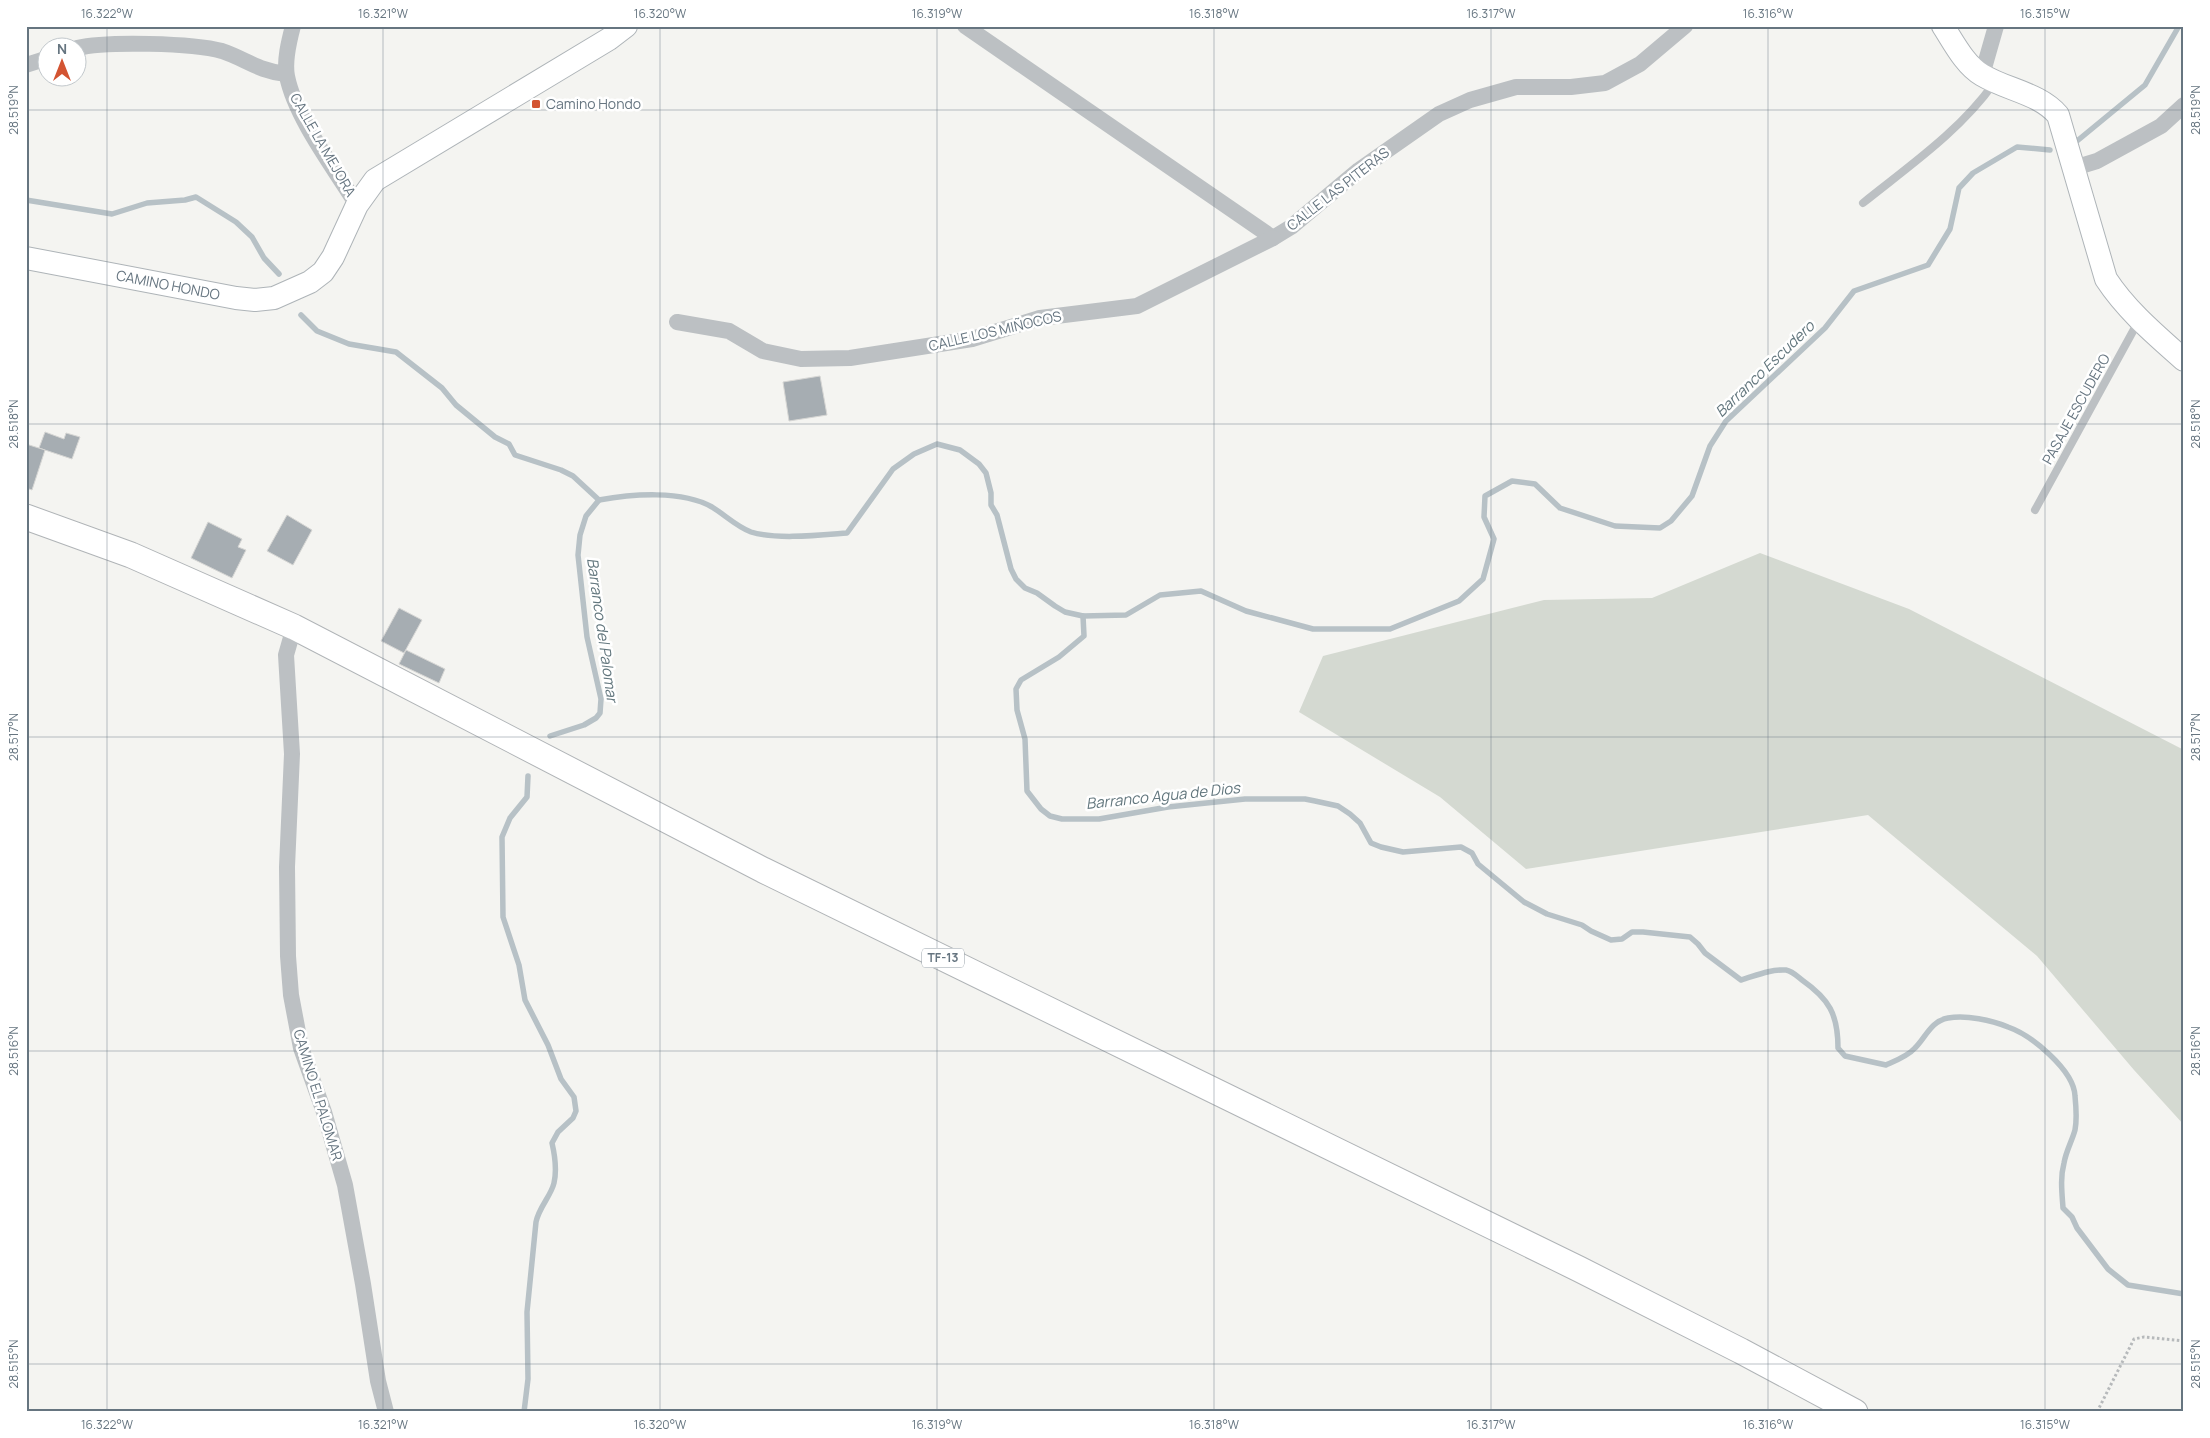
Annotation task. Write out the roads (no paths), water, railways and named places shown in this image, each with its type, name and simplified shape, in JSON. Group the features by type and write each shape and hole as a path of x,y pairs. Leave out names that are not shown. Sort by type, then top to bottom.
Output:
{"main road":[{"name":"TF-13","path":"26,518 131,555 294,627 763,870 1579,1269 1741,1351 1855,1412"}],"street":[{"name":"CALLE LA MEJORA","path":"293,26 289,39 286,74 297,105 357,205"},
{"name":"CAMINO HONDO","path":"26,258 236,298 256,300 274,298 310,282 323,272 333,257 357,205 375,180 609,39 626,26"},
{"name":"CALLE LAS PITERAS","path":"965,26 1273,238 1291,227 1360,170 1439,114 1470,100 1516,87 1571,87 1605,82 1640,64 1685,26"},
{"path":"1944,26 1972,68 1988,78 2051,107 2058,116 2064,129 2106,279 2117,296 2140,320 2184,360"},
{"path":"1988,78 1996,26"},
{"path":"88,46 97,44 174,46 216,50 268,72 286,74"},
{"path":"26,65 38,61"},
{"path":"2074,168 2097,161 2161,126 2184,105"},
{"name":"CALLE LOS MIÑOCOS","path":"677,322 729,331 763,351 801,359 850,358 972,339 1040,318 1137,306 1273,238"},
{"name":"CAMINO EL PALOMAR","path":"294,627 286,655 292,754 287,867 288,956 291,995 302,1048 346,1185 364,1284 378,1381 386,1412"}],"lane":[{"path":"1863,203 1940,140 1979,104 1988,78"},
{"name":"PASAJE ESCUDERO","path":"2035,510 2140,320"}],"waterway":[{"name":"Barranco Escudero","path":"2077,141 2145,85 2179,26"},
{"name":"Barranco Escudero","path":"301,315 317,331 349,344 396,352 442,388 456,405 495,437 509,444 515,455 561,470 573,476 599,500 641,495 672,496 686,498 712,507 751,532 773,536 847,533 893,469 914,454 937,444 960,450 979,464 986,473 991,493 991,505 997,515 1011,569 1016,579 1025,588 1037,593 1065,612 1083,616 1126,615 1160,595 1201,591 1246,611 1313,629 1390,629 1459,601 1483,579 1494,539 1484,517 1485,496 1512,481 1535,484 1560,508 1615,526 1660,528 1671,521 1692,496 1710,446 1726,421 1825,328 1854,291 1928,265 1950,229 1959,188 1973,173 2017,147 2050,150"},
{"name":"Barranco Agua de Dios","path":"26,200 112,214 147,203 185,200 196,197 236,222 252,237 264,258 279,274"},
{"name":"Barranco del Palomar","path":"550,736 584,725 596,718 600,713 601,699 587,637 578,555 580,535 586,516 599,500"},
{"name":"Barranco Agua de Dios","path":"1083,616 1084,636 1059,657 1021,680 1016,689 1017,710 1025,739 1027,791 1041,809 1050,816 1062,819 1099,819 1168,807 1245,799 1305,799 1338,806 1360,823 1371,843 1403,852 1461,847 1472,853 1478,864 1524,902 1547,914 1582,925 1611,940 1622,939 1632,932 1690,937 1705,953 1741,980 1763,973 1790,971 1819,994 1830,1008 1836,1026 1838,1048 1845,1056 1886,1065 1912,1051 1937,1022 1948,1018 1979,1019 2008,1027 2039,1045 2059,1065 2073,1086 2076,1122 2063,1169 2063,1208 2072,1217 2077,1228 2108,1269 2128,1285 2184,1294"},
{"name":"Barranco del Palomar","path":"524,1412 528,1379 527,1312 536,1222 554,1183 555,1163 552,1143 558,1132 573,1118 576,1111 574,1097 561,1079 548,1045 525,1000 519,965 503,917 502,837 510,818 527,797 528,776"}],"place":[{"name":"Camino Hondo","path":"536,104"}]}
